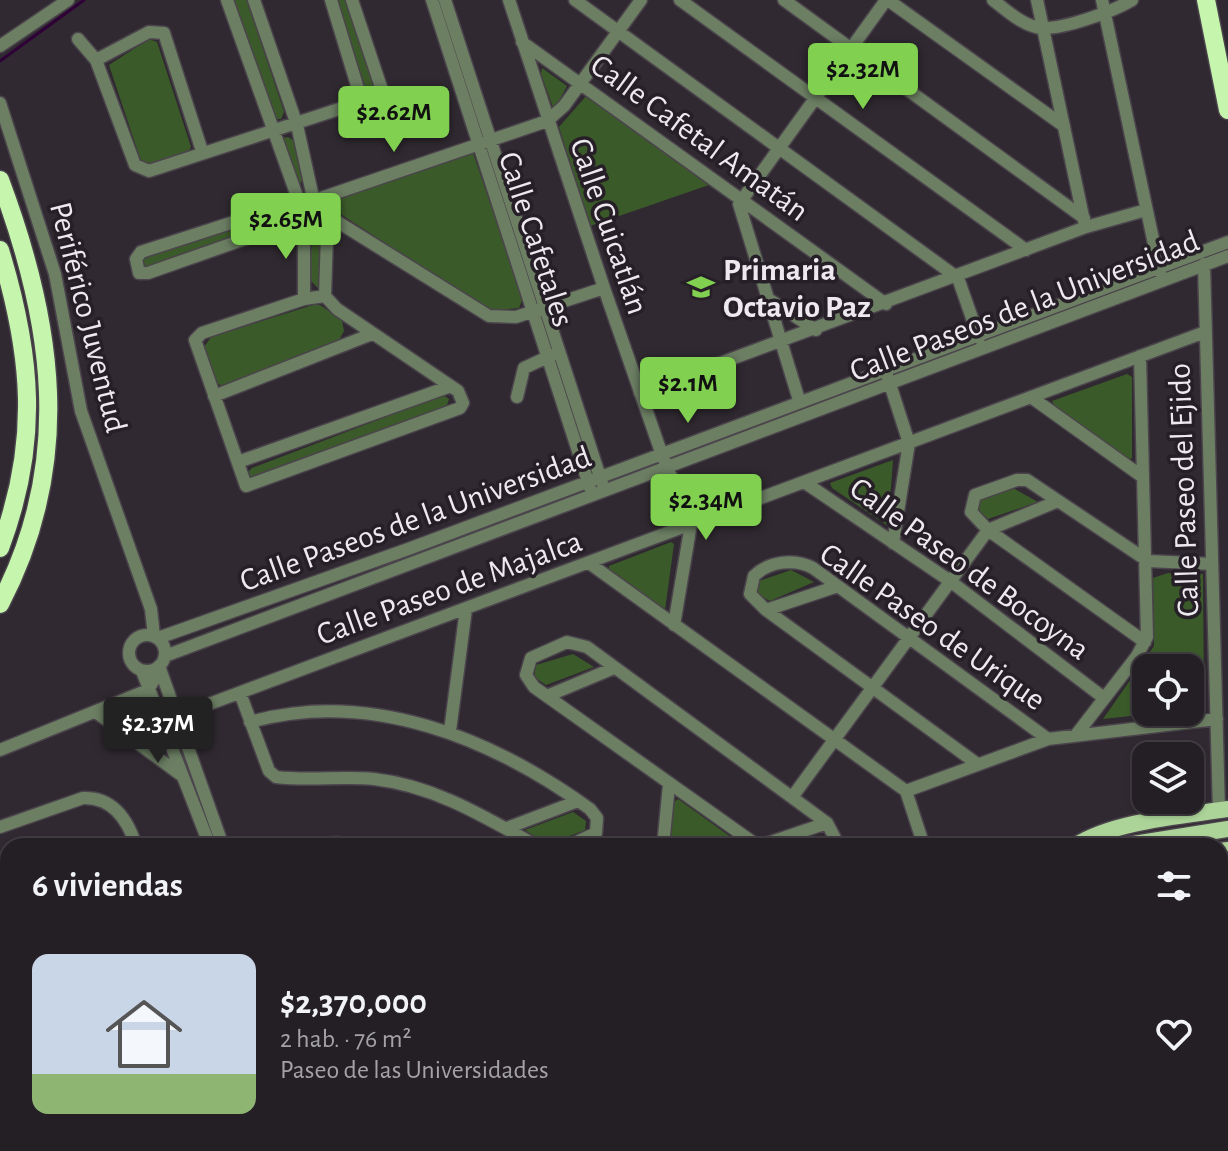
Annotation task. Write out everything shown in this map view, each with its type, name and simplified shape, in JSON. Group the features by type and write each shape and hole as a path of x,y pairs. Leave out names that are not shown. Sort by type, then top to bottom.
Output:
{"highway":[{"path":"1206,0 1228,110"},
{"path":"0,180 16,221 42,317 50,402 42,473 30,533 0,604"},
{"path":"0,250 18,306 26,349 28,398 23,454 0,548"}],"main road":[{"path":"1089,838 1133,826 1223,810"},
{"path":"1171,838 1228,829"}],"street":[{"path":"0,46 68,0"},
{"path":"227,0 297,200 294,211 302,222 304,299"},
{"path":"254,0 297,125 323,217 327,234 325,296"},
{"path":"331,0 362,102"},
{"path":"78,39 96,60 137,168 149,171 202,151 297,125 379,96 382,90 352,0"},
{"name":"Calle Cafetales","path":"432,0 484,142 596,486"},
{"name":"Calle Cafetales","path":"445,0 484,142"},
{"name":"Calle Cuicatlán","path":"509,0 640,393 691,524"},
{"path":"575,0 958,278 982,349"},
{"path":"604,288 508,318 485,314 323,217 148,273 139,273 136,264 141,252 547,121 581,83 641,0"},
{"path":"680,0 1026,250"},
{"path":"784,0 1085,223"},
{"path":"799,400 739,212 741,199 887,0 1064,126"},
{"path":"993,0 1026,23 1042,28 1103,6 1132,0"},
{"path":"1037,0 1085,223"},
{"path":"1103,6 1162,283"},
{"path":"96,60 149,32 164,33 202,151"},
{"name":"Calle Cafetal Amatán","path":"522,42 886,304"},
{"name":"Periférico Juventud","path":"0,103 55,274 81,411 151,609 156,637"},
{"path":"640,393 958,278 1085,223 1146,210"},
{"name":"Calle Paseos de la Universidad","path":"664,461 799,400 1228,242"},
{"name":"Calle Paseos de la Universidad","path":"156,637 890,383 1228,256"},
{"name":"Calle Paseo del Ejido","path":"1204,264 1217,719 1223,810"},
{"path":"325,296 372,334 451,386 462,395 463,403 460,408 246,486 195,340 202,333 304,299 325,296"},
{"path":"767,298 816,330"},
{"name":"Calle Paseo de Majalca","path":"161,722 1205,332"},
{"path":"214,396 372,334"},
{"path":"517,397 524,368 554,354"},
{"path":"1076,735 1145,642 1148,561 1140,475 1140,356"},
{"path":"885,368 909,443 893,543"},
{"path":"238,462 451,386"},
{"path":"1031,397 1140,475"},
{"path":"1145,642 988,530 971,512 975,495 1017,480 1027,480 1148,561 1212,564"},
{"name":"Calle Paseo de Bocoyna","path":"804,482 950,581 1104,698"},
{"name":"Calle Paseos de la Universidad","path":"162,664 236,628 417,561 596,486"},
{"path":"793,796 988,530 1058,501"},
{"path":"674,625 691,524"},
{"path":"411,548 417,561"},
{"name":"Calle Paseo de Urique","path":"766,610 752,597 750,589 754,576 772,566 802,562 1048,739"},
{"path":"589,563 906,791 921,838"},
{"path":"766,610 838,586"},
{"path":"450,731 466,609"},
{"path":"766,610 976,763"},
{"path":"230,613 236,628"},
{"path":"207,838 142,671 132,664 130,647 142,635 156,637 176,717 220,838"},
{"path":"747,838 669,785 527,680 526,669 531,658 557,646 579,643 793,796 827,823 835,838"},
{"path":"142,671 162,664"},
{"path":"0,750 148,690 162,664"},
{"path":"547,696 614,668"},
{"path":"240,693 269,771 276,777 376,779 455,801 524,838"},
{"path":"250,722 314,712 359,713 450,731 513,759 578,801 597,818 598,828 591,838"},
{"path":"97,713 181,775"},
{"path":"906,791 1048,739 1217,719"},
{"path":"664,838 669,785"},
{"path":"0,827 83,798 95,798 122,814 132,838"},
{"path":"507,828 578,801"},
{"path":"783,838 827,823"}],"green space":[{"path":"234,0 247,0 284,112 281,119 274,119"},
{"path":"334,0 349,0 376,87 371,92 364,89"},
{"path":"149,39 157,42 191,147 188,153 147,166 142,164 109,65"},
{"path":"542,68 567,86 554,110 541,74"},
{"path":"587,95 709,185 590,226 559,127"},
{"path":"283,138 293,140 303,179 300,184 296,183 281,143"},
{"path":"473,153 523,298 519,308 489,311 342,215 336,207 345,196"},
{"path":"274,214 282,216 282,222 144,269 139,267 142,256"},
{"path":"312,239 318,240 321,245 323,280 318,288 309,279"},
{"path":"320,305 342,320 344,331 339,340 223,386 216,383 204,347 211,337"},
{"path":"1127,374 1132,377 1132,458 1129,460 1055,407 1052,401"},
{"path":"443,395 449,399 446,408 257,480 248,479 247,473 252,468"},
{"path":"893,460 888,526 832,488 830,483"},
{"path":"1013,488 1038,502 988,519 977,510 979,500"},
{"path":"671,542 674,544 665,610 609,571 609,566"},
{"path":"791,570 814,582 770,601 755,593 756,582"},
{"path":"1168,573 1203,574 1204,654 1148,654 1154,646 1153,578"},
{"path":"573,654 594,667 546,685 534,677 536,665"},
{"path":"1132,677 1132,716 1103,719"},
{"path":"146,705 165,745 162,749 119,719 120,714"},
{"path":"678,799 732,838 669,838 674,802"},
{"path":"573,812 586,821 585,830 562,838 541,838 525,830"}],"waterway":[{"path":"0,61 84,0"}],"place":[{"name":"Primaria Octavio Paz","path":"701,287"}]}
